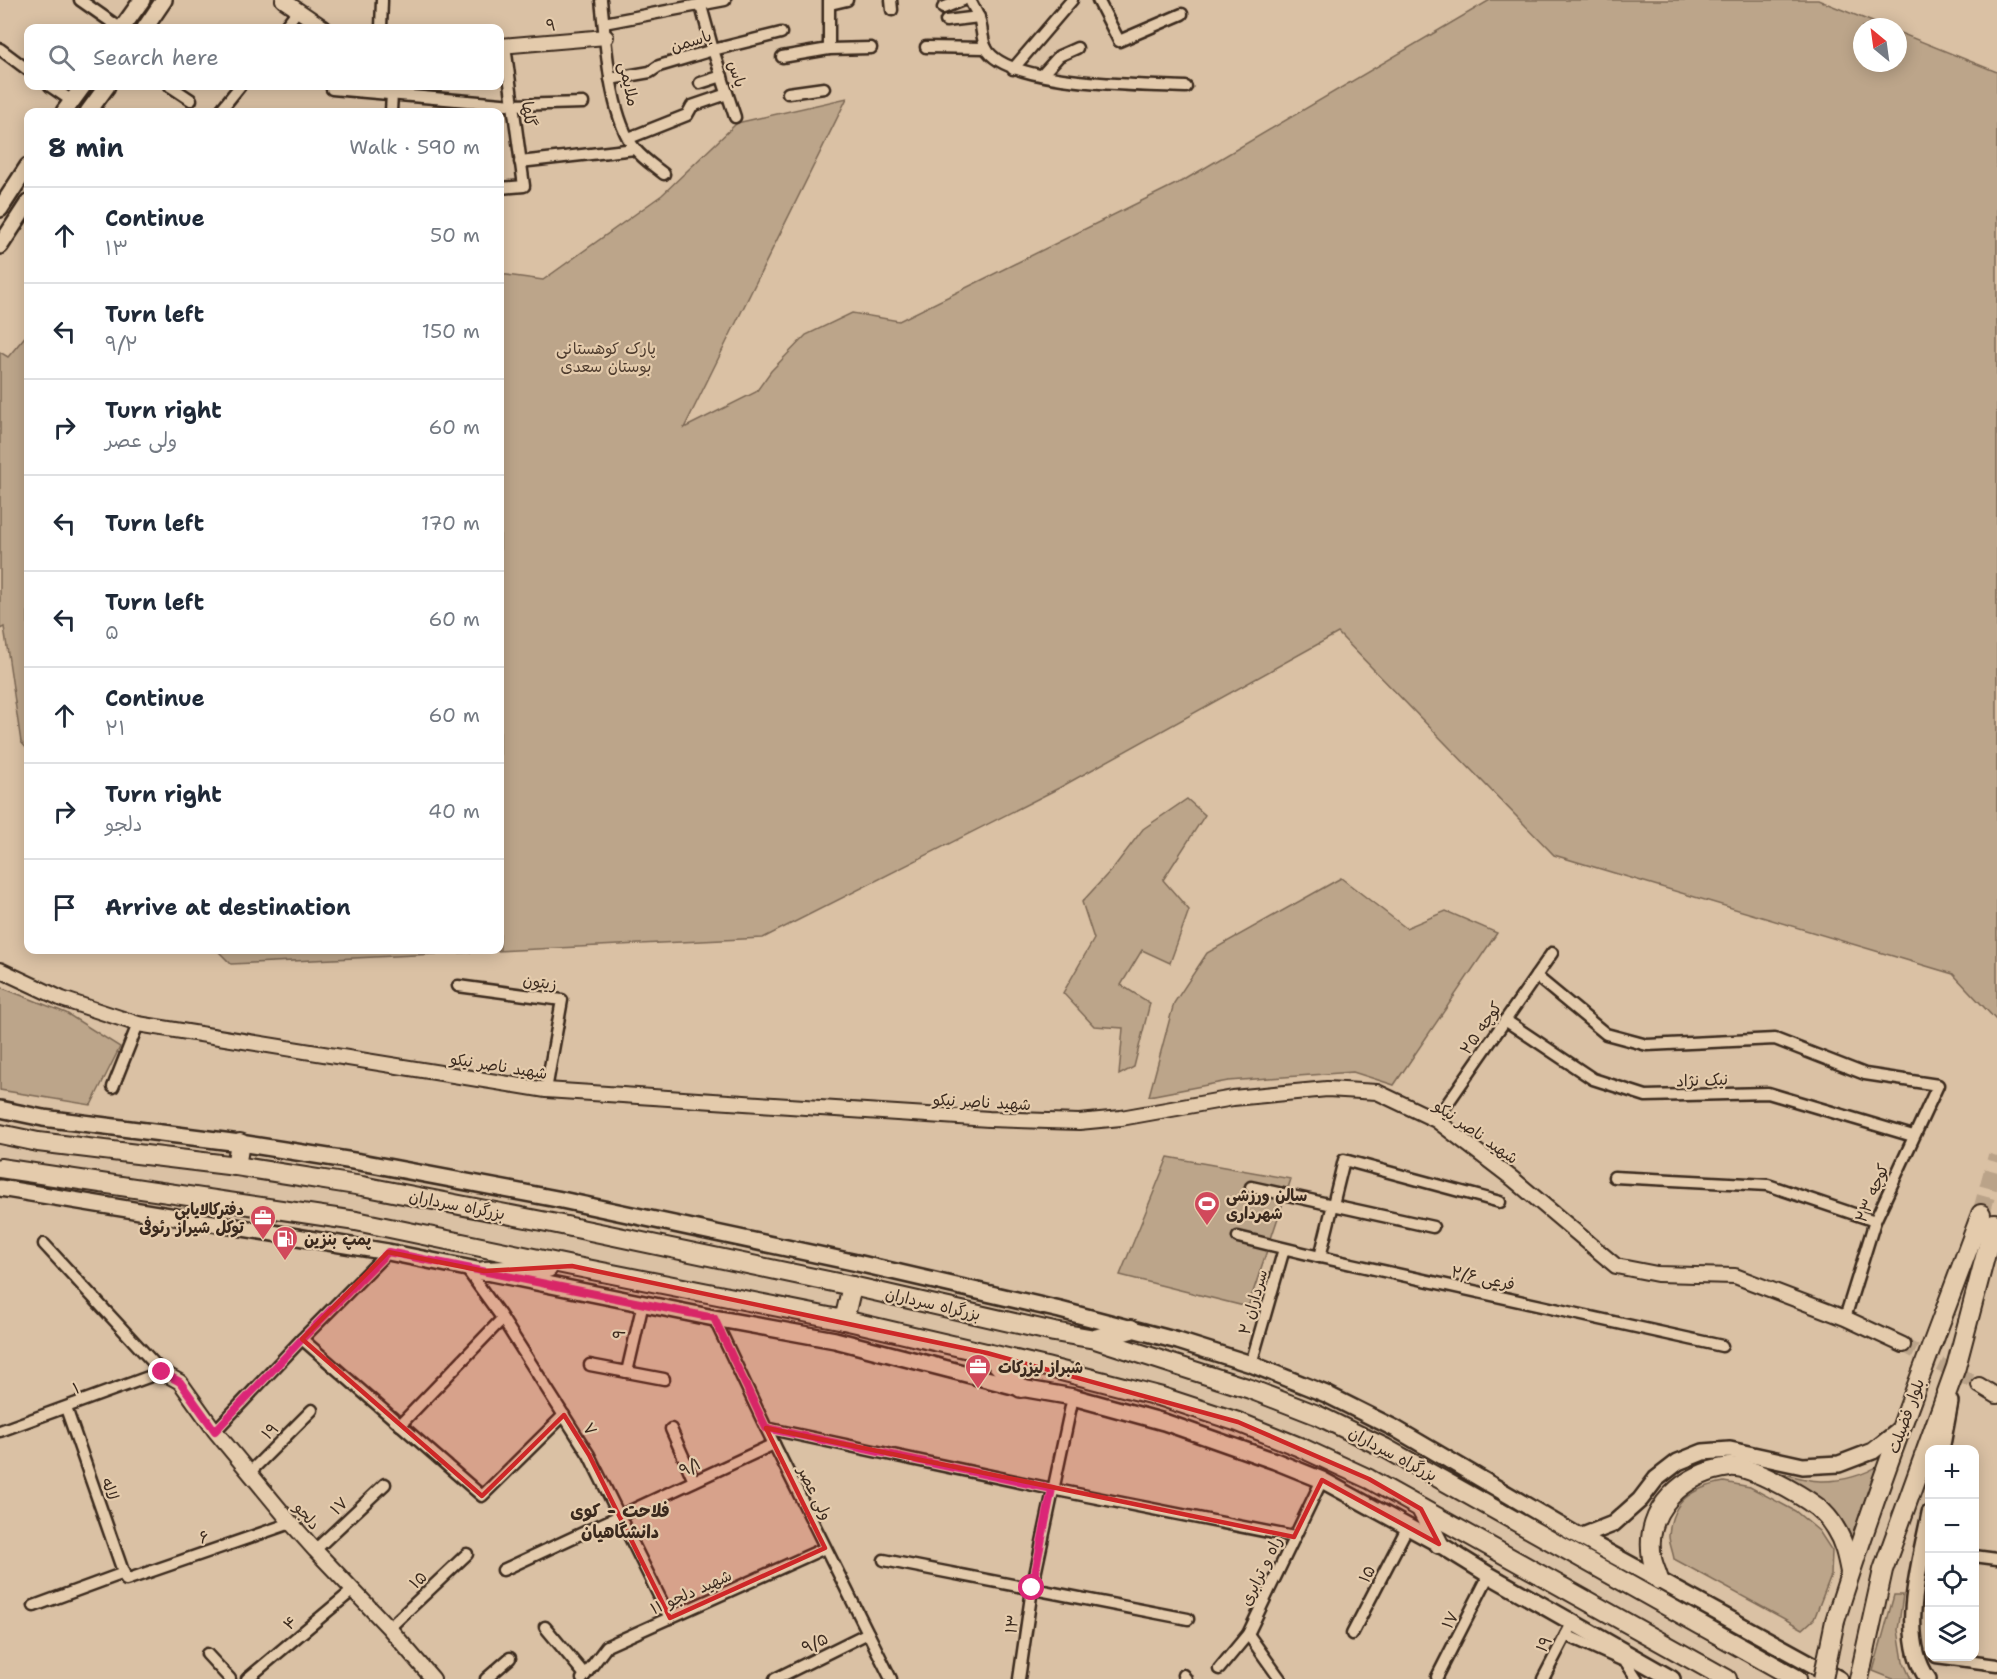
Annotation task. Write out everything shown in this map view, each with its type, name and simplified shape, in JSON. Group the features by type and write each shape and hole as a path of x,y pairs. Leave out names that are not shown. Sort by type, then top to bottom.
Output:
{"main road":[{"path":"124,24 142,0"},
{"path":"148,24 164,0"},
{"path":"68,107 80,90"},
{"path":"91,108 104,90"},
{"path":"0,209 24,172"},
{"path":"0,246 24,209"},
{"path":"0,1109 43,1118 240,1143 366,1163 591,1207 857,1263 1060,1310 1178,1341 1251,1364 1326,1394 1396,1430 1580,1537 1839,1679"},
{"name":"بزرگراه سرداران","path":"0,1134 38,1142 236,1166 362,1186 552,1222 1095,1339 1250,1389 1317,1415 1385,1448 1797,1679"},
{"path":"236,1166 240,1143"},
{"name":"بزرگراه سرداران","path":"0,1168 356,1221 844,1320 987,1353 1162,1398 1239,1422 1369,1479 1727,1679"},
{"path":"0,1188 388,1252 835,1340 1021,1388 1073,1397 1164,1422 1322,1480 1439,1544 1569,1629 1672,1679"},
{"name":"بلوار فضیلت","path":"1823,1679 1835,1621 1850,1572 1901,1429 1988,1218 1956,1367 1882,1570 1859,1679"},
{"path":"475,1269 572,1266"},
{"path":"844,1320 852,1286"},
{"path":"1095,1339 1131,1329"},
{"path":"987,1353 1021,1388"},
{"path":"1942,1445 1956,1367"},
{"path":"1580,1537 1613,1524 1640,1500 1656,1479 1677,1462 1702,1452 1730,1450 1803,1466 1839,1464 1873,1451 1901,1429"},
{"path":"1350,1431 1396,1430"},
{"path":"1659,1580 1652,1557 1652,1533 1660,1510 1675,1491 1695,1477 1732,1467 1749,1471 1782,1485 1819,1509 1835,1527 1845,1549 1850,1572"},
{"path":"1421,1509 1439,1544"},
{"path":"1925,1536 1911,1613 1914,1649 1928,1679"},
{"path":"1638,1661 1648,1679"}],"street":[{"path":"80,0 115,24"},
{"path":"283,0 318,24"},
{"path":"381,24 382,0"},
{"name":"ملایمی","path":"601,0 610,79 623,127 635,149"},
{"path":"604,23 725,0"},
{"path":"829,49 829,2 847,0"},
{"path":"943,8 963,0"},
{"path":"970,0 979,17 986,48 995,59 1013,69 1057,80 1186,87"},
{"path":"1013,69 1072,0"},
{"path":"1098,0 1119,41 1182,14"},
{"name":"یاس","path":"701,6 712,50 735,117"},
{"path":"287,24 298,10"},
{"path":"946,21 979,17"},
{"name":"یاسمن","path":"610,79 651,72 659,66 712,50 781,33"},
{"name":"۹","path":"504,46 606,37"},
{"path":"926,47 986,48"},
{"path":"782,57 829,49 871,48"},
{"path":"1042,75 1059,56 1077,48"},
{"path":"0,49 24,67"},
{"name":"گلها","path":"504,57 524,186 504,188"},
{"path":"700,83 722,76"},
{"path":"788,93 824,88"},
{"path":"53,90 68,107"},
{"path":"176,90 190,100"},
{"path":"222,108 237,90"},
{"path":"347,90 513,105 583,104"},
{"path":"391,108 392,93"},
{"path":"629,138 687,115 692,106 727,94"},
{"path":"520,162 635,149 664,174"},
{"name":"کوچه ۲۵","path":"1436,1120 1552,953"},
{"name":"شهید ناصر نیکو","path":"0,969 62,999 138,1024 546,1090 989,1119 1079,1122 1122,1118 1233,1098 1327,1089 1377,1092 1436,1120 1513,1179 1616,1266 1657,1274 1735,1276 1845,1318 1903,1345"},
{"name":"کوچه ۲۳","path":"1536,976 1606,1034 1647,1045 1775,1039 1865,1074 1938,1085 1875,1221 1845,1318"},
{"name":"زیتون","path":"458,986 562,1000 546,1090"},
{"name":"نیک نژاد","path":"1506,1020 1593,1080 1646,1096 1768,1093 1913,1136"},
{"path":"113,1087 138,1024"},
{"path":"1320,1257 1344,1160 1500,1202"},
{"path":"1614,1178 1768,1185 1875,1221"},
{"path":"1251,1187 1433,1227"},
{"name":"فرعی ۲/۶","path":"1239,1237 1722,1346"},
{"path":"44,1244 162,1372"},
{"name":"سرداران ۲","path":"1251,1364 1284,1249"},
{"path":"215,1431 388,1252"},
{"name":"۷","path":"475,1269 502,1319 589,1455 670,1618"},
{"name":"۹","path":"627,1372 643,1303"},
{"name":"ولی عصر","path":"714,1318 891,1679"},
{"path":"400,1425 502,1319"},
{"path":"302,1339 482,1496 564,1416"},
{"path":"590,1365 664,1379"},
{"name":"۱","path":"0,1431 162,1372"},
{"name":"دلجو","path":"162,1372 180,1382 215,1431 291,1523 433,1679"},
{"path":"1979,1385 1997,1396"},
{"name":"۱۳","path":"1019,1679 1032,1588 1073,1397"},
{"name":"لاله","path":"66,1408 125,1576"},
{"name":"۱۹","path":"249,1473 312,1410"},
{"path":"766,1428 1052,1489 1294,1537"},
{"path":"670,1429 694,1481"},
{"name":"۹/۱","path":"503,1570 774,1444"},
{"name":"راه و ترابری","path":"1219,1669 1248,1635 1322,1480"},
{"name":"۱۷","path":"315,1550 385,1484"},
{"name":"۶","path":"34,1606 291,1523"},
{"name":"۱۵","path":"1352,1634 1407,1528"},
{"name":"شهید دلجو ۱۱","path":"583,1677 608,1646 825,1548"},
{"name":"۱۵","path":"389,1628 467,1554"},
{"path":"1979,1556 1997,1558"},
{"path":"884,1560 1188,1619"},
{"name":"۱۷","path":"1437,1677 1489,1575"},
{"name":"۴","path":"247,1679 353,1590"},
{"path":"545,1627 583,1677"},
{"path":"1569,1629 1626,1662 1636,1679"},
{"name":"۱۹","path":"1543,1679 1569,1629"},
{"name":"۹/۵","path":"775,1679 868,1633"},
{"path":"1248,1635 1280,1679"},
{"path":"207,1654 230,1679"},
{"path":"486,1679 510,1658"},
{"path":"1966,1661 1997,1665"}],"highlighted area":[{"path":"388,1252 484,1271 572,1266 987,1353 1238,1422 1369,1479 1421,1509 1439,1544 1322,1480 1294,1537 766,1428 825,1548 670,1618 589,1455 564,1415 482,1496 302,1339"}],"green space":[{"name":"پارک کوهستانی بوستان سعدی","path":"1490,0 1818,0 1863,18 1853,18 1853,72 1907,72 1907,36 1997,72 1997,1021 1953,974 1554,855 1338,633 1059,788 763,938 504,951 504,275 543,280 662,195 737,123 847,98 684,428 756,392 771,371 806,335 852,313 899,321 1186,179"},
{"path":"24,338 24,745 21,742 4,627 0,629 0,352 8,357"},
{"path":"1187,799 1205,815 1163,880 1189,910 1170,963 1142,950 1121,985 1150,1003 1134,1067 1119,1075 1123,1028 1094,1026 1063,993 1094,939 1082,902 1114,867 1143,829"},
{"path":"1341,878 1406,928 1446,911 1497,933 1394,1085 1353,1072 1228,1081 1149,1096 1174,1003 1207,953"},
{"path":"221,954 436,954 231,964"},
{"path":"0,987 66,1013 120,1047 91,1105 0,1090"},
{"name":"سالن ورزشی شهرداری","path":"1168,1157 1291,1179 1248,1307 1120,1275"},
{"path":"1881,1464 1852,1541 1846,1528 1827,1506 1762,1468 1823,1481 1853,1477"},
{"path":"1724,1482 1750,1487 1795,1511 1819,1531 1832,1551 1831,1575 1814,1619 1803,1629 1674,1559 1669,1536 1674,1513 1679,1505 1694,1492"},
{"path":"1894,1595 1903,1595 1898,1630 1903,1661 1911,1679 1893,1679 1873,1671"}],"tunnel":[{"path":"1981,1214 1997,1156"},
{"path":"1903,1345 1979,1385"}],"place":[{"name":"سالن ورزشی شهرداری","path":"1207,1227"},
{"name":"دفترکالایابی توکل شیراز رئوفی","path":"263,1241"},
{"name":"پمپ بنزین","path":"285,1262"},
{"name":"شبراز لیزرکات","path":"978,1390"}],"district":[{"name":"فلاحت - کوی دانشگاهیان","path":"620,1522"}],"route":[{"path":"162,1372 180,1382 215,1431 388,1252 714,1318 766,1428 1052,1489 1032,1588"}]}
